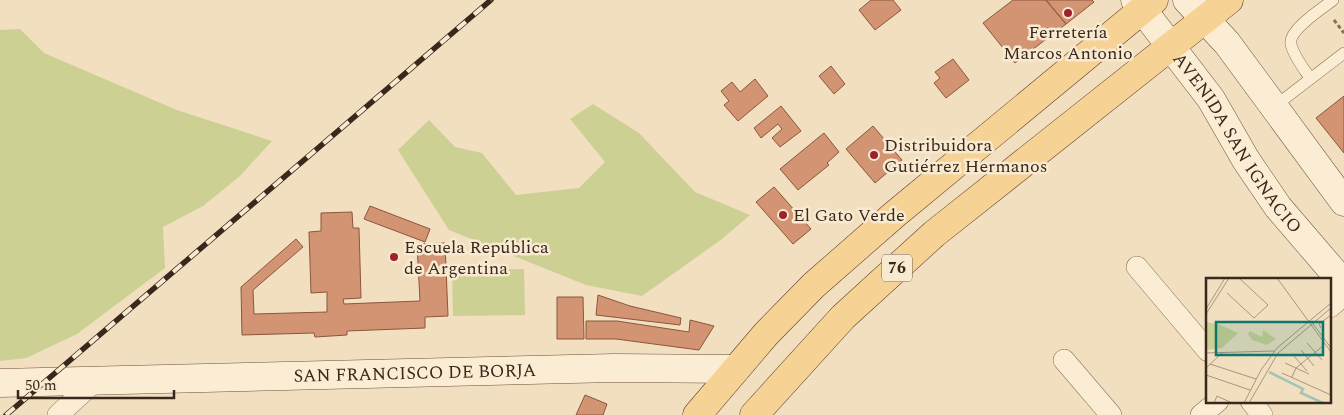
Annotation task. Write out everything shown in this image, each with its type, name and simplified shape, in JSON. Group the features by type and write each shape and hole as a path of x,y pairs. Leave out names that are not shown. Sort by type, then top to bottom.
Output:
{"main road":[{"name":"76","path":"754,415 843,317 927,240 1170,46 1196,9 1229,0"},
{"name":"76","path":"697,415 766,334 814,284 1144,3"}],"street":[{"name":"AVENIDA SAN IGNACIO","path":"1144,3 1170,46 1211,99 1246,160 1278,207 1344,284"},
{"path":"1196,9 1275,106 1344,202"},
{"path":"1137,267 1206,348"},
{"path":"1332,304 1344,295"},
{"path":"1064,360 1111,415"},
{"name":"SAN FRANCISCO DE BORJA","path":"0,383 614,368 736,369"},
{"path":"58,415 95,381"},
{"path":"1201,415 1217,402"},
{"path":"1252,402 1262,415"}],"lane":[{"path":"1310,78 1292,49 1290,39 1294,31 1333,0"},
{"path":"1275,106 1344,53"}],"green space":[{"path":"20,29 44,53 177,110 272,141 240,176 203,206 163,227 165,268 77,334 26,358 0,361 0,30"},
{"path":"593,104 639,133 695,192 750,215 722,239 642,296 586,285 449,230 398,150 429,120 455,147 482,153 516,195 579,188 605,162 570,119"},
{"path":"524,269 525,315 453,316 452,270"}],"building":[{"path":"871,0 893,0 901,10 875,30 859,10"},
{"path":"1013,0 1046,0 1066,24 1015,63 983,23"},
{"name":"Ferretería Marcos Antonio","path":"1046,0 1092,0 1094,2 1066,24"},
{"path":"953,59 969,80 946,98 934,83 940,78 935,72"},
{"path":"831,66 845,84 834,94 819,76"},
{"path":"755,79 768,96 738,121 724,105 729,101 721,91 732,82 740,92"},
{"path":"1344,96 1344,153 1316,118"},
{"path":"781,106 801,131 780,147 772,138 782,129 778,124 761,138 754,128"},
{"name":"Distribuidora Gutiérrez Hermanos","path":"873,126 902,160 875,183 846,149"},
{"path":"824,133 839,152 827,163 829,165 798,190 780,169"},
{"name":"El Gato Verde","path":"774,187 811,229 793,244 756,202"},
{"path":"370,206 430,229 425,242 364,219"},
{"path":"352,212 353,228 359,228 361,298 343,299 344,304 420,301 417,244 445,243 448,316 425,317 425,328 347,331 347,335 315,337 314,333 242,335 241,287 296,239 303,247 253,290 254,314 327,312 327,292 311,293 309,232 321,231 321,213"},
{"path":"598,295 630,306 681,318 680,325 596,315"},
{"path":"557,297 583,297 584,339 557,339"},
{"path":"690,320 714,326 699,350 616,339 586,339 586,321 617,321 689,332"},
{"path":"585,395 607,404 603,415 576,415"}],"railway":[{"path":"6,415 491,0"}],"place":[{"name":"Ferretería Marcos Antonio","path":"1068,13"},
{"name":"Distribuidora Gutiérrez Hermanos","path":"874,155"},
{"name":"El Gato Verde","path":"783,215"},
{"name":"Escuela República de Argentina","path":"394,257"}]}
